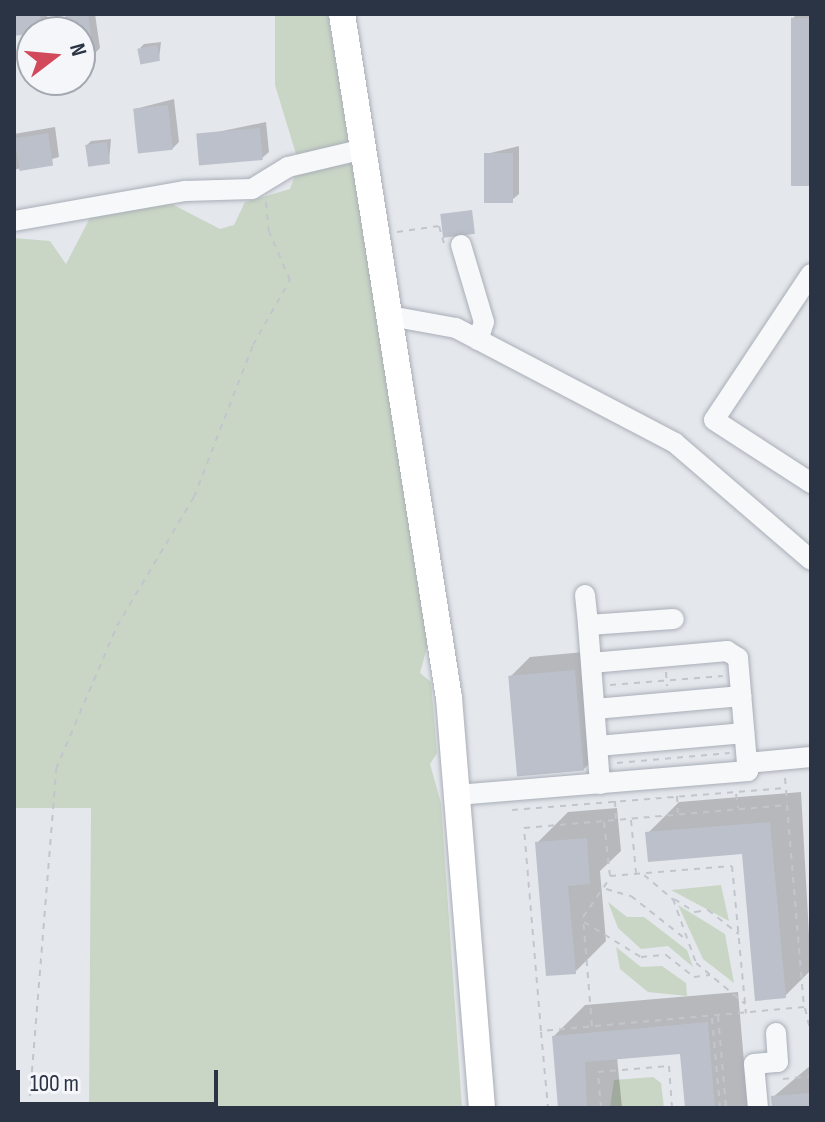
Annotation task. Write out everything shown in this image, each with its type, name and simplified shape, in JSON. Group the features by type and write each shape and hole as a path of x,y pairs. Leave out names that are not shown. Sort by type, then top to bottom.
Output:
{"main road":[{"path":"342,14 440,630 457,795 482,1108"}],"street":[{"path":"14,221 265,184 288,167 364,149"},
{"path":"461,245 484,322 478,340"},
{"path":"811,274 714,420 811,483"},
{"path":"390,316 435,319 675,443 811,560"},
{"path":"585,595 599,765"},
{"path":"588,625 674,619"},
{"path":"591,663 727,651 738,658 748,771 599,765"},
{"path":"595,709 740,686"},
{"path":"457,795 599,765 746,749 811,757"},
{"path":"758,1108 754,1064 778,1062 776,1033"}],"path":[{"path":"29,1108 56,769 117,626 194,497 253,345 290,280 269,232 265,184"},
{"path":"392,233 439,226 446,247 461,245"},
{"path":"593,687 740,686"},
{"path":"599,765 746,749"},
{"path":"512,810 785,787"},
{"path":"548,1108 524,828 787,805 804,1007 811,1034"},
{"path":"631,819 636,874"},
{"path":"592,1026 583,921 605,889 610,876 604,821"},
{"path":"610,876 732,866 746,1013"},
{"path":"642,874 673,899 695,912 708,910 739,934"},
{"path":"605,889 631,896 685,938"},
{"path":"673,899 685,938 710,975 745,1004"},
{"path":"583,921 641,957 666,955 694,977 710,975"},
{"path":"541,1031 804,1007"},
{"path":"718,1015 726,1108"},
{"path":"712,1016 720,1108"},
{"path":"601,1108 598,1072 669,1066 672,1108"},
{"path":"781,1079 811,1076"}],"green space":[{"path":"275,14 328,14 429,640 420,673 431,682 437,753 430,764 441,803 462,1108 89,1108 91,808 14,808 14,238 50,241 66,264 92,214 166,201 220,229 234,225 245,202 290,189 299,164 275,85"},
{"path":"721,885 729,921 671,890"},
{"path":"608,902 627,917 644,917 687,950 693,967 668,946 641,949 618,928"},
{"path":"678,905 725,934 734,983 703,959"},
{"path":"616,947 641,967 662,966 686,983 687,996 648,992 620,969"},
{"path":"653,1077 661,1083 664,1108 610,1108 614,1080"}],"building":[{"path":"14,14 40,14 16,16 14,36"},
{"path":"791,18 811,18 811,186 791,186"},
{"path":"157,45 160,61 140,65 137,49"},
{"path":"168,105 173,150 138,153 133,109"},
{"path":"260,128 263,160 199,165 196,134"},
{"path":"48,133 53,166 20,171 14,138"},
{"path":"107,142 110,164 88,167 85,145"},
{"path":"484,153 513,153 513,203 484,203"},
{"path":"472,210 475,234 443,238 440,214"},
{"path":"575,670 584,771 517,776 508,676"},
{"path":"770,822 786,998 755,1001 742,854 648,862 645,832"},
{"path":"587,838 590,884 568,886 576,974 546,976 535,842"},
{"path":"708,1022 715,1108 685,1108 680,1054 585,1062 587,1108 558,1108 552,1036"},
{"path":"811,1093 811,1108 772,1108 771,1096"}]}
